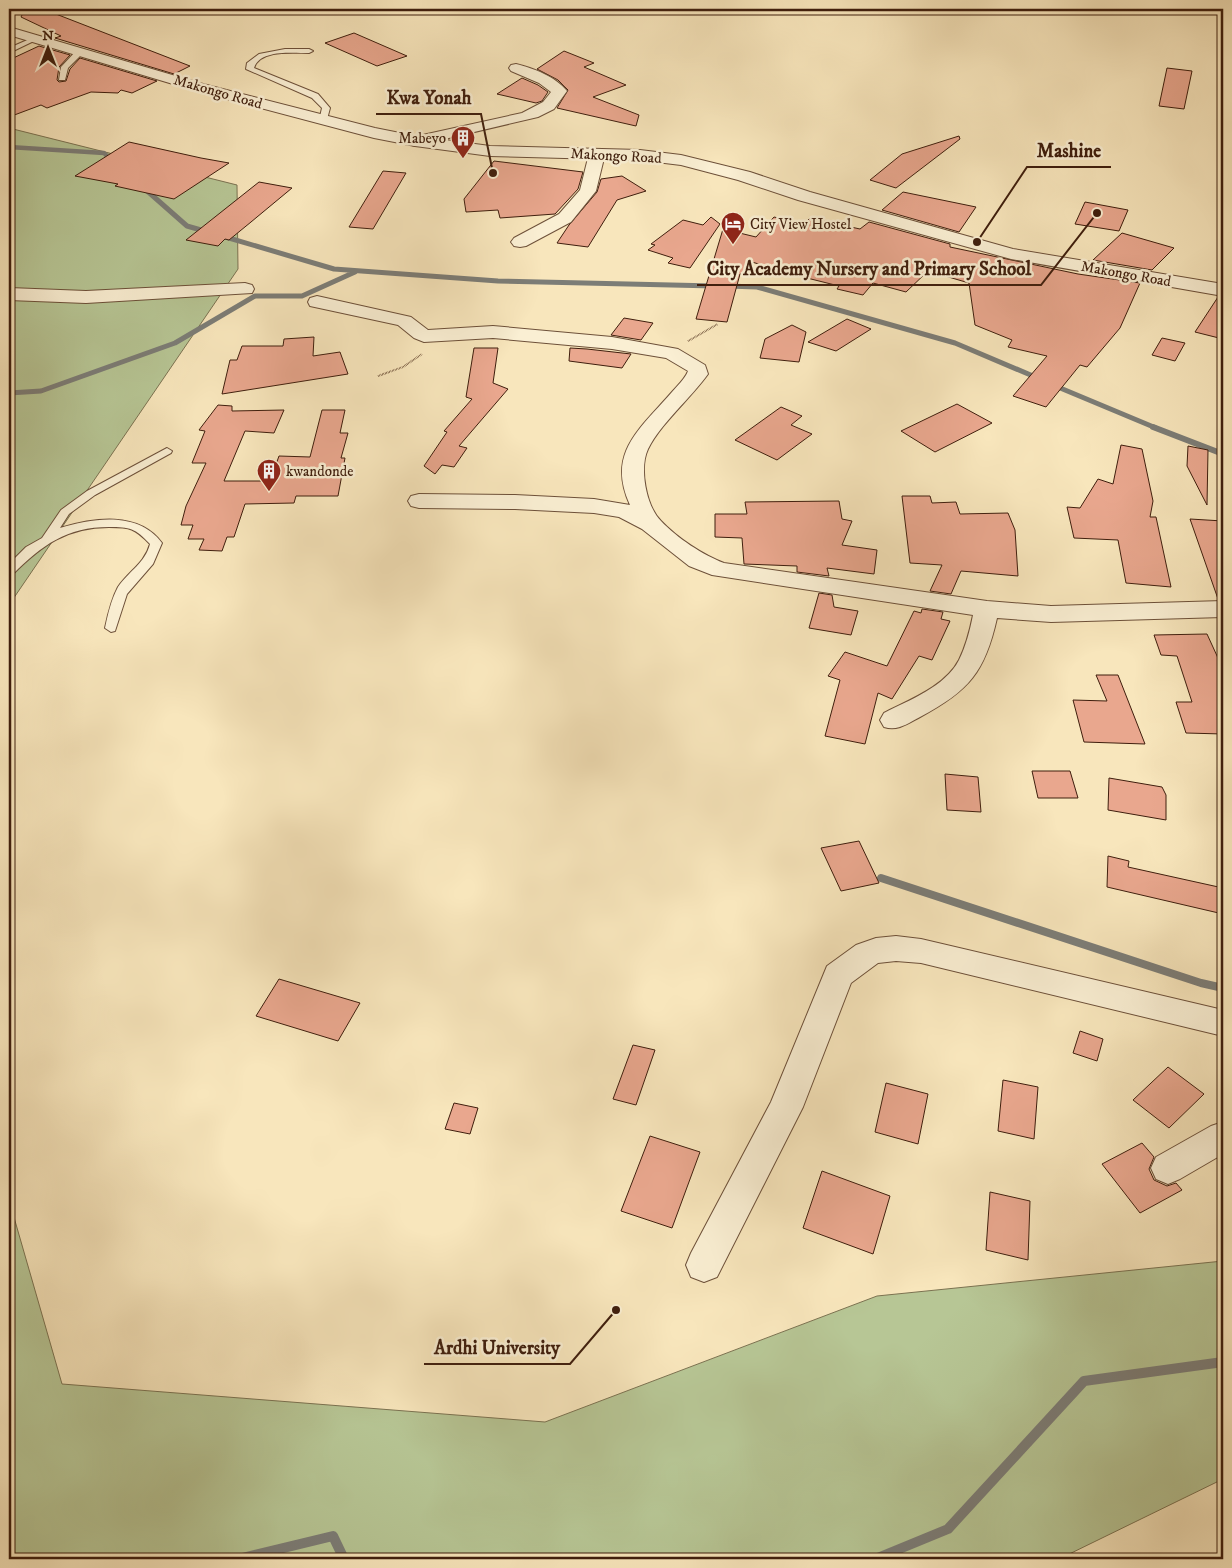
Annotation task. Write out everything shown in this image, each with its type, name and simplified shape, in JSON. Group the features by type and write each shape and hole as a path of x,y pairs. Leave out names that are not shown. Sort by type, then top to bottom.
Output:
{"street":[{"name":"Makongo Road","path":"9,31 79,53 322,121 415,141 490,151 640,155 680,160 744,176 804,196 1012,254 1223,290"},
{"path":"415,141 521,118 536,113 554,102 559,91 554,86 545,80 516,68"},
{"path":"520,242 564,218 588,191 597,154"},
{"path":"9,294 86,297 245,290"},
{"path":"317,302 404,321 411,324 418,333 424,336 493,332 522,333 612,343 671,353 693,365 698,369 698,374 644,438 636,449 631,463 632,478 650,524"},
{"path":"419,501 515,502 594,506 625,511 650,524 697,562 720,570 987,609 1051,614 1223,608"},
{"path":"893,720 955,682 969,667 979,644 987,609"},
{"path":"704,1264 786,1107 838,975 855,959 874,950 898,947 921,951 1223,1023"},
{"path":"1168,1168 1223,1137"}],"lane":[{"path":"9,51 34,39"},
{"path":"309,51 284,50 267,54 253,61 250,69 315,96 326,108 322,121"},
{"path":"62,78 65,67 79,53"},
{"path":"46,541 65,512 91,493 168,451"},
{"path":"9,571 30,550 65,530 91,524 130,524 143,530 156,544 151,559 127,584 118,599 111,628"}],"path":[{"path":"671,353 718,324"}],"green space":[{"path":"9,128 237,185 238,269 9,605"},
{"path":"9,1200 62,1384 545,1422 877,1296 1223,1261 1223,1479 1059,1559 9,1559"}],"building":[{"path":"25,9 43,9 190,66 174,74 55,38 61,36 21,17"},
{"path":"354,33 407,56 377,66 325,43"},
{"path":"39,46 70,55 59,67 57,80 59,82 66,81 70,69 80,58 157,81 132,93 121,90 118,93 91,92 47,108 41,105 9,117 9,60"},
{"path":"564,51 594,63 584,67 626,85 593,97 639,115 636,126 557,108 568,90 558,80 537,69"},
{"path":"1167,68 1192,71 1184,109 1159,106"},
{"path":"522,78 548,92 542,101 536,103 497,94"},
{"path":"959,136 960,139 896,188 870,180 902,154"},
{"path":"129,142 229,163 174,199 115,186 118,184 75,176"},
{"path":"494,161 583,172 578,189 555,214 500,218 498,210 466,212 464,199"},
{"path":"383,171 406,173 373,229 349,227"},
{"path":"622,176 646,191 617,200 588,247 557,243 569,225 597,192 601,179"},
{"path":"259,182 292,188 229,240 225,239 218,246 186,240"},
{"path":"903,192 976,207 959,232 882,210"},
{"path":"1085,202 1128,210 1119,231 1075,224"},
{"path":"711,217 720,224 690,268 668,263 673,258 648,250 655,245 651,244 683,220 703,225"},
{"path":"774,217 804,224 810,218 860,229 869,222 950,244 950,247 1078,274 1140,283 1120,328 1087,367 1080,365 1046,407 1013,396 1047,356 1008,347 1012,340 975,325 969,283 928,271 906,292 873,283 863,295 837,289 839,286 752,262 752,274 740,274 727,322 696,319 723,229 756,237"},
{"path":"1122,233 1174,248 1152,270 1093,260"},
{"path":"1218,297 1223,298 1223,339 1195,332"},
{"path":"624,318 653,323 641,340 611,335"},
{"path":"847,319 871,329 836,351 808,342"},
{"path":"792,325 806,332 799,362 760,358 765,339"},
{"path":"314,337 313,356 340,352 348,374 222,394 230,360 237,360 242,346 283,346 284,339"},
{"path":"1162,338 1185,343 1175,361 1152,355"},
{"path":"474,348 498,348 493,383 508,389 459,446 467,448 454,467 442,465 435,474 424,466 447,432 444,431 472,399 466,397"},
{"path":"570,348 631,354 622,368 569,361"},
{"path":"957,404 992,423 935,452 901,431"},
{"path":"218,405 232,406 232,411 284,410 274,433 245,431 224,481 270,481 279,456 310,457 322,410 345,410 340,433 348,433 341,458 345,458 338,496 296,496 294,503 245,504 234,537 227,537 222,551 199,550 204,539 188,539 193,525 181,525 186,506 206,463 192,463 205,431 199,430"},
{"path":"781,407 802,416 791,425 812,434 777,460 735,440"},
{"path":"1121,445 1142,449 1153,501 1150,517 1156,517 1171,587 1126,583 1118,540 1074,538 1067,507 1080,508 1098,479 1113,484"},
{"path":"1188,446 1208,450 1207,505 1187,466"},
{"path":"902,496 930,496 932,503 956,502 960,514 1008,513 1015,530 1018,576 961,571 951,594 930,591 942,565 910,563"},
{"path":"839,501 842,519 852,521 842,545 877,550 874,574 827,568 829,576 797,572 797,566 744,564 742,538 715,537 715,514 747,514 745,502"},
{"path":"1190,519 1223,521 1223,599 1218,599"},
{"path":"819,593 832,595 834,607 858,611 851,635 809,628"},
{"path":"922,609 943,612 941,619 950,621 932,660 919,656 892,699 878,693 865,744 825,736 840,680 828,676 845,652 887,666 914,611 921,613"},
{"path":"1207,634 1223,669 1223,734 1186,733 1176,702 1192,702 1177,656 1161,655 1154,635"},
{"path":"1096,675 1118,675 1145,744 1084,742 1073,700 1107,701"},
{"path":"1032,771 1070,771 1078,798 1038,798"},
{"path":"945,774 978,777 981,812 947,810"},
{"path":"1109,778 1162,787 1166,795 1166,820 1108,810"},
{"path":"859,841 879,883 841,891 821,848"},
{"path":"1108,856 1129,861 1128,867 1223,888 1223,914 1107,887"},
{"path":"279,979 360,1003 338,1041 256,1016"},
{"path":"1080,1031 1103,1039 1097,1061 1073,1053"},
{"path":"633,1045 655,1050 636,1105 613,1099"},
{"path":"1168,1067 1204,1094 1169,1128 1133,1100"},
{"path":"1003,1080 1038,1087 1034,1139 998,1131"},
{"path":"886,1083 928,1094 918,1144 875,1132"},
{"path":"454,1103 478,1108 470,1134 445,1129"},
{"path":"650,1136 700,1152 672,1228 621,1211"},
{"path":"1142,1143 1154,1157 1149,1169 1154,1180 1167,1186 1176,1183 1182,1190 1140,1213 1102,1164"},
{"path":"822,1171 890,1196 873,1254 803,1228"},
{"path":"990,1192 1030,1201 1028,1260 986,1250"}],"waterway":[{"path":"9,147 104,153 113,162"},
{"path":"143,187 147,190"},
{"path":"145,189 187,226 208,232"},
{"path":"222,236 334,269 498,281 715,286"},
{"path":"9,393 41,391 175,343 255,296 302,296 355,272"},
{"path":"727,286 757,287 955,343 1040,379"},
{"path":"1053,385 1156,428"},
{"path":"1153,427 1223,454"},
{"path":"881,878 1201,983 1223,988"},
{"path":"875,1559 948,1529 1084,1381 1223,1362"},
{"path":"238,1559 333,1536 344,1559"}],"place":[{"name":"Mabeyo","path":"463,159"},
{"name":"Kwa Yonah","path":"493,173"},
{"name":"City Academy Nursery and Primary School","path":"1097,213"},
{"name":"Mashine","path":"977,242"},
{"name":"City View Hostel","path":"733,245"},
{"name":"kwandonde","path":"269,492"},
{"name":"Ardhi University","path":"616,1310"}]}
